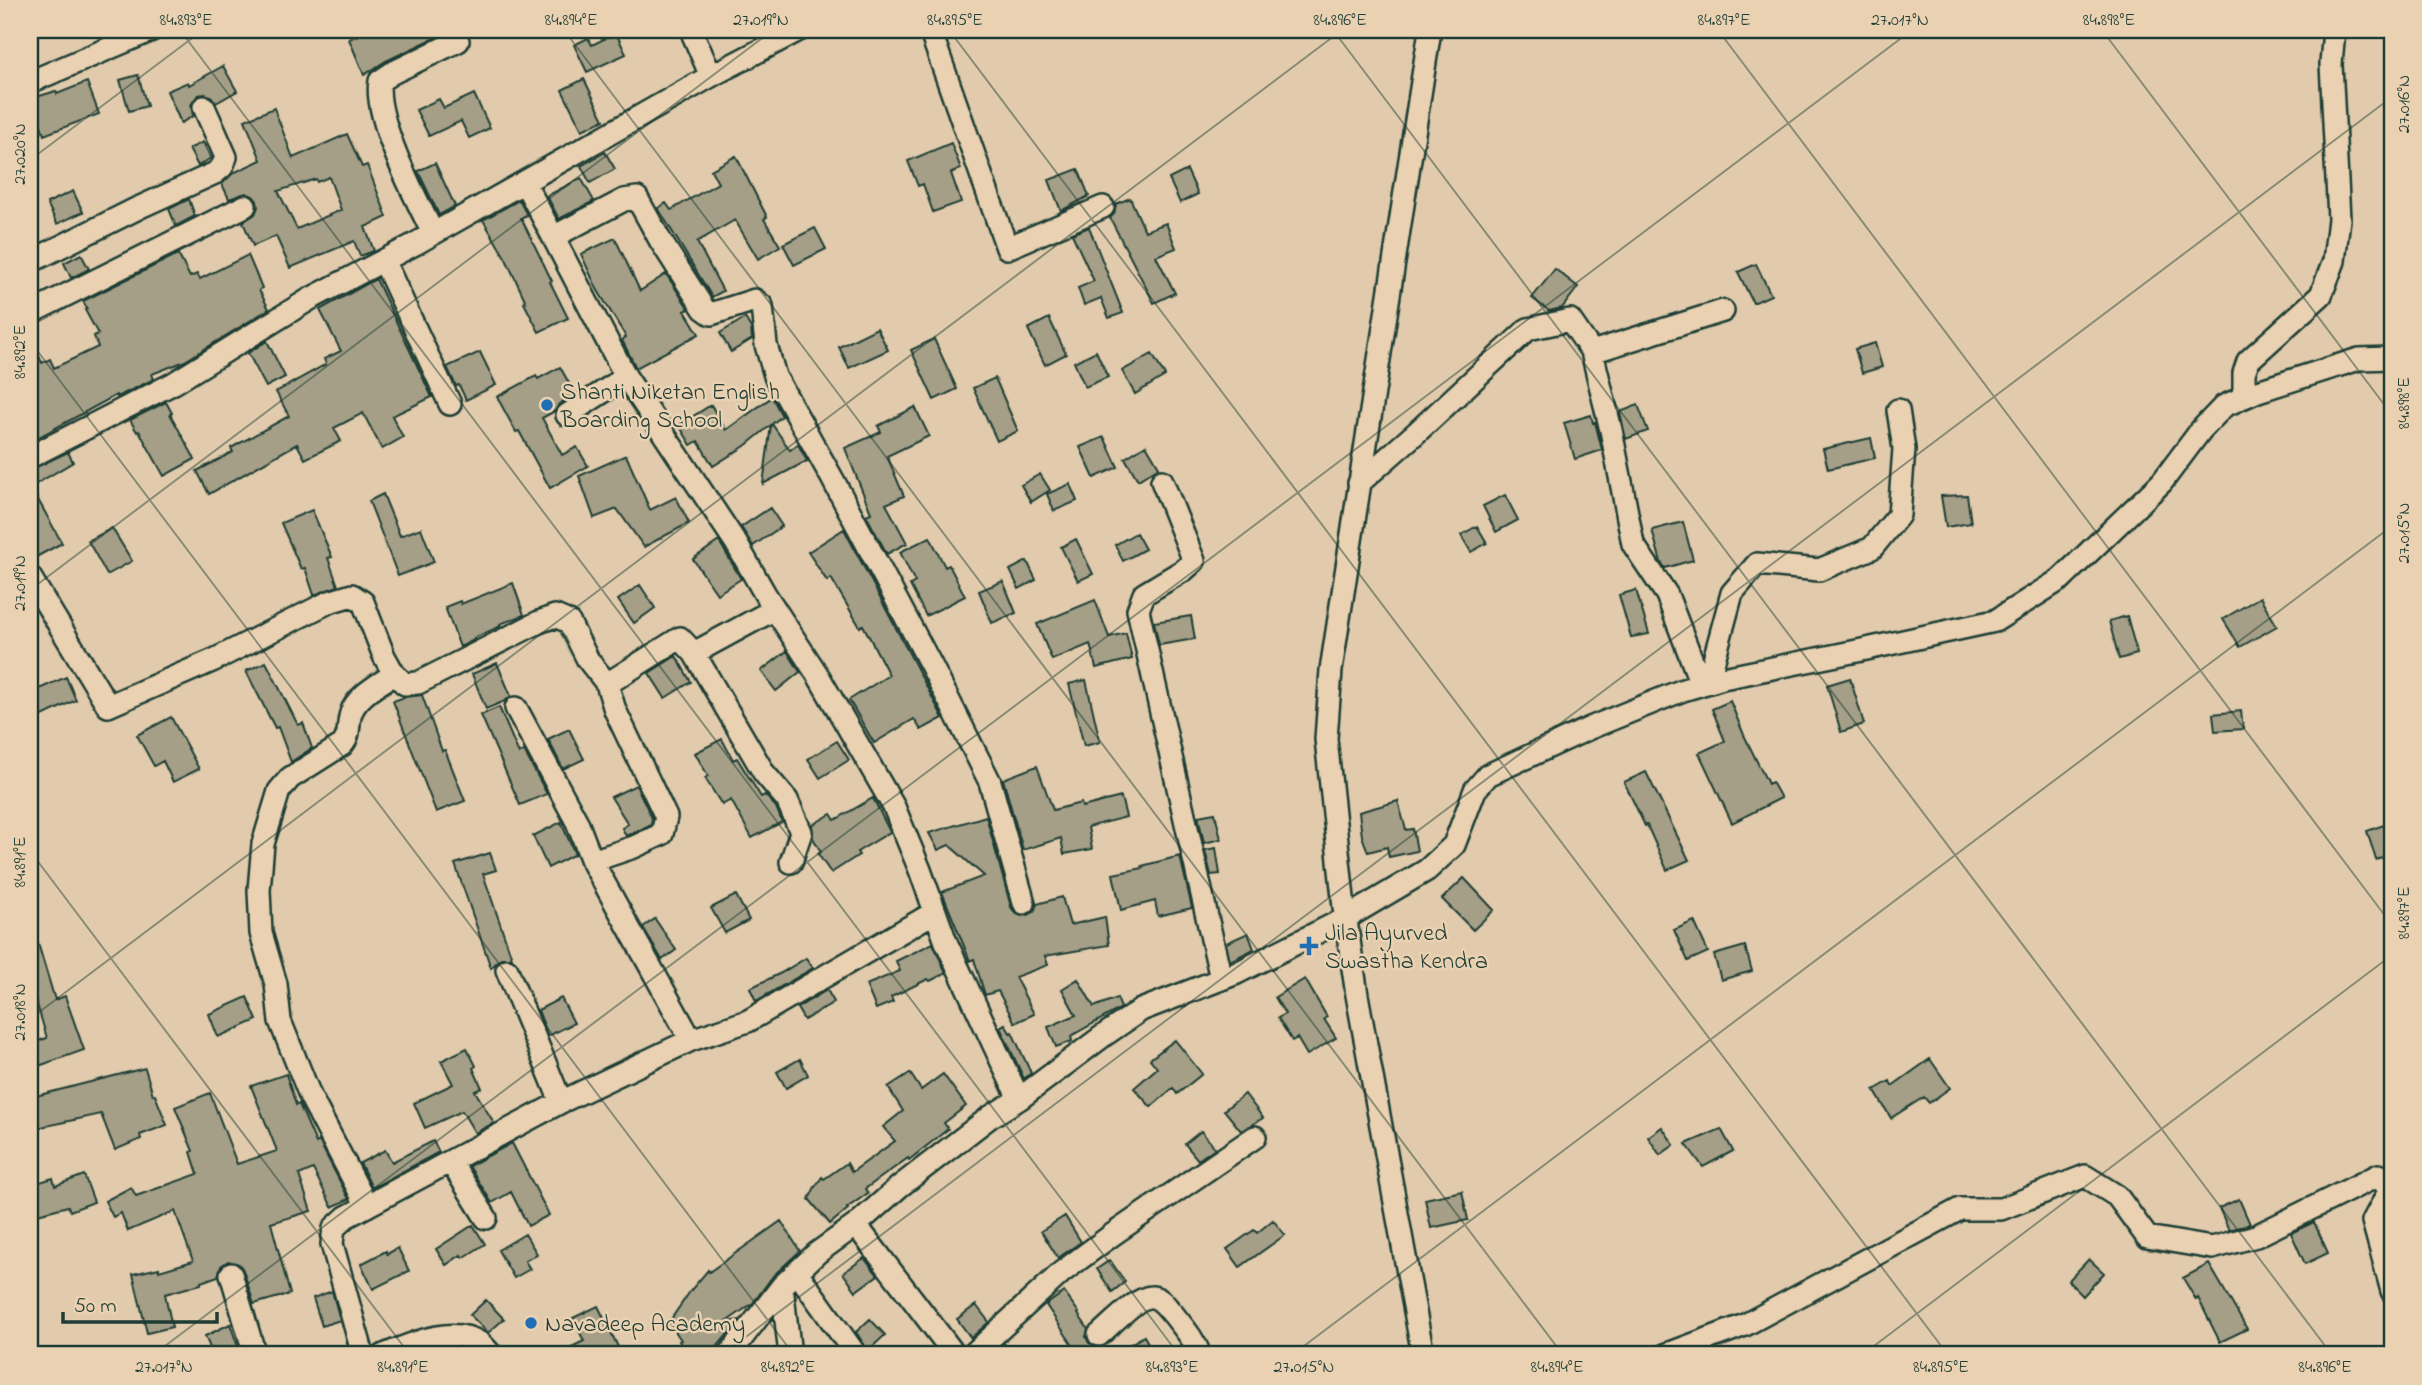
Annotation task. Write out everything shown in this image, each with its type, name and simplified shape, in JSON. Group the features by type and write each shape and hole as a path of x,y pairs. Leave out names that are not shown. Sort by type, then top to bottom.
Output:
{"street":[{"path":"30,82 152,30"},
{"path":"433,233 400,165 377,94 380,81 392,73 458,41 453,30"},
{"path":"691,30 711,76"},
{"path":"30,457 174,383 310,299 384,261 711,76 799,30"},
{"path":"930,30 1007,248 1103,207"},
{"path":"1423,1355 1357,995 1326,739 1331,670 1430,30"},
{"path":"2244,397 2244,373 2248,361 2320,295 2334,261 2339,219 2331,64 2334,30"},
{"path":"30,262 215,173 222,167 226,157 204,107"},
{"path":"525,183 626,377 736,543 820,677 894,807 946,943 1019,1100"},
{"path":"553,237 624,200 637,198 704,309 711,314 755,300 762,306 766,345 775,376 926,655 990,782 1024,903"},
{"path":"30,313 245,206"},
{"path":"384,261 450,404"},
{"path":"1592,352 1723,312"},
{"path":"1359,484 1528,329 1570,320 1592,352 1611,430 1633,544 1667,595 1704,683"},
{"path":"729,1355 789,1279 817,1253 990,1117 1019,1100 1103,1036 1141,1010 1221,979 1346,918 1427,870 1454,845 1475,790 1488,775 1590,728 1704,683 1995,621 2061,579 2162,482 2201,430 2224,406 2359,359 2392,358"},
{"path":"567,415 626,377"},
{"path":"1704,683 1732,593 1758,564 1819,570 1872,548 1899,515 1904,449 1898,410"},
{"path":"1162,481 1194,561 1144,594 1138,610 1221,979"},
{"path":"30,577 108,706 214,660 329,602 352,596 363,602 384,656 394,674 405,684 418,682 539,622 555,617 569,622 588,660 607,684 615,710 666,817 662,834 616,854 592,861"},
{"path":"694,653 775,609"},
{"path":"607,684 680,638 694,653 764,773 787,800 801,832 791,862"},
{"path":"367,1206 311,1098 280,1021 276,984 261,933 259,890 263,844 279,791 290,778 342,745 348,738 355,705 394,674"},
{"path":"516,708 577,822 592,861 691,1040"},
{"path":"363,1355 332,1244 334,1228 346,1217 561,1102 691,1040 748,1021 935,912"},
{"path":"507,970 561,1102"},
{"path":"972,1355 1062,1272 1255,1137"},
{"path":"451,1162 485,1218"},
{"path":"1665,1355 1745,1325 1960,1209 2001,1209 2085,1175 2117,1196 2147,1237 2212,1248 2256,1236 2379,1175 2391,1189 2373,1221 2392,1291"},
{"path":"856,1225 955,1355"},
{"path":"230,1274 255,1355"},
{"path":"789,1279 790,1355"},
{"path":"789,1279 856,1355"},
{"path":"1099,1335 1134,1305 1154,1296 1162,1301 1194,1340 1200,1355"},
{"path":"384,1355 417,1349 428,1338 454,1335 480,1343 492,1355"}],"building":[{"path":"369,30 440,30 441,35 386,61 364,75 349,39"},
{"path":"616,33 626,54 587,72 574,45 588,38 592,45"},
{"path":"223,66 237,91 216,103 211,96 198,95 191,105 193,116 181,123 167,91 188,82 189,85"},
{"path":"138,75 147,106 129,111 120,80"},
{"path":"584,79 604,120 582,130 562,90"},
{"path":"87,82 99,114 44,135 33,98 56,91 57,94"},
{"path":"474,94 490,128 469,138 461,121 429,136 416,110 439,99 444,108"},
{"path":"274,108 293,158 347,134 362,167 367,165 387,217 365,227 374,251 360,256 354,241 290,268 276,236 253,246 243,222 255,214 257,201 246,193 229,199 222,184 233,173 261,160 245,120","holes":["329,177 341,210 297,229 278,191"]},
{"path":"203,142 211,158 198,166 189,149"},
{"path":"951,143 961,169 951,173 961,202 933,212 923,184 918,186 908,161"},
{"path":"605,152 615,169 590,183 581,166"},
{"path":"736,156 767,217 764,219 780,246 758,259 735,220 697,242 723,291 712,297 658,208 666,203 671,210 718,183 711,170"},
{"path":"435,163 455,206 439,215 418,171"},
{"path":"1078,169 1089,196 1061,211 1049,180"},
{"path":"1187,170 1198,194 1180,203 1169,179"},
{"path":"581,178 594,201 559,219 547,196"},
{"path":"73,191 83,212 57,224 47,203"},
{"path":"1130,198 1145,231 1166,223 1176,248 1156,256 1175,293 1154,303 1110,218 1114,214 1116,204"},
{"path":"189,199 195,216 176,226 169,209"},
{"path":"519,200 527,215 521,218 568,318 539,332 506,259 483,220"},
{"path":"1089,227 1123,313 1109,318 1101,298 1084,305 1078,288 1094,281 1072,234"},
{"path":"815,228 826,249 794,265 783,244"},
{"path":"615,238 640,291 666,274 689,309 685,311 699,334 636,368 622,340 626,337 597,289 581,254"},
{"path":"81,254 89,269 71,278 64,263"},
{"path":"178,254 190,277 197,274 200,279 248,255 262,288 259,290 269,309 185,361 152,374 154,379 117,397 116,395 30,442 30,337 42,363 50,359 54,368 98,347 94,336 98,334 83,301"},
{"path":"1756,264 1771,295 1753,303 1738,272"},
{"path":"1555,269 1578,287 1562,308 1549,311 1532,298"},
{"path":"376,279 432,397 392,416 403,437 382,449 363,413 334,428 341,441 305,459 297,444 209,494 197,471 233,452 231,448 289,416 276,392 326,364 324,359 341,351 320,310"},
{"path":"745,318 751,328 752,339 731,352 720,333"},
{"path":"1049,318 1066,354 1045,365 1028,329"},
{"path":"877,328 888,350 849,368 839,347"},
{"path":"934,339 957,389 934,400 911,350"},
{"path":"267,341 285,377 266,387 248,353"},
{"path":"1875,343 1882,367 1862,373 1855,349"},
{"path":"1096,351 1108,377 1085,387 1074,362"},
{"path":"480,352 496,385 466,400 447,367"},
{"path":"1152,354 1165,376 1135,394 1122,371"},
{"path":"560,367 575,394 542,418 562,455 577,447 588,466 550,488 497,397 536,376 538,379"},
{"path":"995,378 1018,431 997,441 973,388"},
{"path":"772,397 782,416 772,424 790,450 798,444 807,461 763,484 771,425 745,446 713,466 698,441 691,445 679,425 711,405 726,430"},
{"path":"166,402 195,459 164,476 130,420"},
{"path":"1638,405 1648,431 1626,439 1620,412"},
{"path":"915,407 929,436 887,456 904,496 886,504 907,543 887,554 866,515 871,513 845,448 881,432 878,426"},
{"path":"1591,415 1602,450 1575,459 1564,423"},
{"path":"1104,437 1118,467 1094,478 1080,447"},
{"path":"1871,438 1875,458 1828,469 1823,449"},
{"path":"1146,445 1159,467 1138,480 1125,458"},
{"path":"68,452 73,462 31,487 62,543 36,557 30,544 30,470"},
{"path":"626,455 650,510 676,497 689,523 644,547 617,509 594,518 579,476"},
{"path":"1040,474 1050,490 1031,502 1021,485"},
{"path":"1070,484 1077,501 1054,511 1047,494"},
{"path":"383,494 400,536 421,528 434,562 398,576 369,501"},
{"path":"1505,495 1518,520 1496,532 1483,506"},
{"path":"1967,495 1971,523 1946,527 1941,496"},
{"path":"770,508 782,526 753,546 741,527"},
{"path":"312,510 332,557 328,558 338,586 314,595 305,568 301,569 281,523"},
{"path":"1683,522 1693,560 1665,568 1652,530"},
{"path":"1477,526 1487,543 1471,552 1461,535"},
{"path":"112,528 132,561 107,575 88,541"},
{"path":"844,529 943,718 921,730 914,719 874,743 849,700 889,675 863,625 860,627 831,578 827,581 808,552"},
{"path":"1136,533 1145,549 1123,561 1115,545"},
{"path":"930,537 945,567 949,565 965,596 926,616 910,585 915,582 900,552"},
{"path":"1076,539 1093,574 1078,581 1061,547"},
{"path":"719,541 741,579 717,594 693,559"},
{"path":"1027,561 1036,580 1019,589 1010,570"},
{"path":"1003,581 1016,613 992,623 979,591"},
{"path":"513,583 524,615 500,624 501,626 460,647 445,607 460,601 461,604"},
{"path":"640,585 655,608 634,623 618,600"},
{"path":"1636,590 1649,634 1631,637 1619,595"},
{"path":"2260,597 2277,626 2240,647 2223,619"},
{"path":"1095,600 1109,637 1126,633 1132,659 1096,668 1090,644 1052,660 1037,624"},
{"path":"1191,616 1195,639 1159,645 1154,622"},
{"path":"2127,616 2137,654 2119,659 2109,621"},
{"path":"787,651 800,672 776,691 761,671"},
{"path":"676,656 691,682 665,698 649,673"},
{"path":"266,662 298,725 303,723 312,748 291,762 278,727 275,728 246,671"},
{"path":"497,663 511,696 486,709 472,674"},
{"path":"66,677 76,700 30,722 30,693"},
{"path":"1850,678 1864,724 1841,732 1827,685"},
{"path":"1086,680 1100,742 1084,746 1069,684"},
{"path":"422,695 442,751 445,750 465,801 436,812 393,701"},
{"path":"1730,701 1768,784 1772,782 1781,798 1732,823 1699,753 1725,741 1712,709"},
{"path":"499,707 519,754 524,751 547,794 520,805 481,715"},
{"path":"2241,711 2243,729 2215,731 2213,714"},
{"path":"171,717 199,769 173,782 163,761 154,766 137,735"},
{"path":"569,729 584,759 563,769 548,739"},
{"path":"722,739 733,760 737,758 761,797 765,795 776,807 782,822 752,838 731,800 722,805 705,778 708,776 695,753"},
{"path":"837,741 849,760 820,778 808,759"},
{"path":"1037,766 1053,810 1081,803 1082,807 1121,797 1126,817 1088,827 1092,849 1064,854 1061,838 1023,850 1003,779"},
{"path":"1646,772 1689,860 1667,870 1624,782"},
{"path":"636,785 652,818 651,825 626,836 622,828 628,824 611,797"},
{"path":"873,798 890,832 857,852 859,855 831,873 818,854 821,852 813,838 812,825 831,814 835,820"},
{"path":"1398,801 1406,830 1413,829 1417,851 1389,857 1387,847 1368,852 1362,836 1359,812"},
{"path":"1215,813 1221,839 1204,843 1198,816"},
{"path":"986,816 1011,907 1015,913 1028,915 1034,912 1037,904 1062,897 1070,925 1105,917 1109,945 1045,956 1048,965 1015,977 1034,1014 1015,1023 998,991 985,995 974,959 970,961 942,892 984,876 949,845 938,850 929,833"},
{"path":"561,822 575,854 548,868 533,836"},
{"path":"2392,822 2392,854 2376,860 2367,831"},
{"path":"1216,848 1220,874 1211,875 1205,850"},
{"path":"490,853 496,870 483,874 512,958 501,958 491,968 455,864"},
{"path":"1180,856 1192,908 1158,916 1155,901 1121,910 1113,874"},
{"path":"1464,878 1494,910 1473,930 1442,899"},
{"path":"736,895 749,920 725,933 711,908"},
{"path":"655,919 676,950 662,960 643,927"},
{"path":"1694,921 1708,952 1688,961 1674,930"},
{"path":"34,930 55,1000 65,996 84,1050 30,1069 30,1044 47,1038 30,981 30,931"},
{"path":"1248,933 1254,949 1230,961 1226,943"},
{"path":"933,943 946,973 891,997 893,1002 876,1009 866,985 900,971 896,961"},
{"path":"1745,946 1752,971 1721,980 1714,955"},
{"path":"806,958 813,968 756,1001 750,988"},
{"path":"1078,979 1094,1007 1117,998 1121,1008 1071,1036 1072,1041 1056,1047 1048,1027 1076,1015 1062,989"},
{"path":"1305,979 1336,1038 1307,1055 1297,1038 1292,1041 1278,1018 1285,1014 1275,997"},
{"path":"827,990 834,1002 804,1020 797,1008"},
{"path":"247,997 257,1020 218,1037 209,1014"},
{"path":"561,998 574,1023 548,1036 538,1010"},
{"path":"1005,1024 1010,1033 1012,1032 1031,1073 1024,1079 1000,1027"},
{"path":"1175,1040 1202,1074 1177,1094 1173,1088 1151,1107 1134,1088 1157,1068 1150,1059"},
{"path":"467,1048 476,1066 473,1068 482,1088 475,1091 494,1123 475,1133 462,1111 425,1128 414,1103 453,1084 441,1061"},
{"path":"800,1059 808,1075 786,1088 777,1072"},
{"path":"1930,1059 1950,1088 1929,1103 1924,1097 1891,1118 1874,1090 1890,1081 1892,1086"},
{"path":"145,1068 153,1095 167,1125 140,1135 141,1139 115,1150 101,1114 37,1128 32,1097"},
{"path":"910,1073 921,1090 943,1074 966,1106 944,1123 948,1129 909,1160 908,1158 865,1189 868,1193 830,1224 809,1199 815,1187 822,1177 824,1179 847,1163 852,1172 895,1141 883,1127 903,1111 888,1087"},
{"path":"286,1074 296,1105 299,1104 316,1143 319,1141 349,1199 332,1207 313,1169 299,1175 311,1211 271,1223 290,1294 254,1304 243,1270 239,1264 228,1261 221,1266 218,1276 201,1284 165,1294 172,1327 147,1333 133,1274 159,1268 159,1271 193,1261 175,1211 128,1231 121,1213 113,1217 105,1201 131,1187 136,1196 198,1174 191,1152 193,1151 175,1107 210,1093 237,1164 277,1151 251,1086"},
{"path":"1245,1094 1263,1118 1241,1131 1224,1110"},
{"path":"1662,1127 1674,1145 1660,1155 1648,1137"},
{"path":"1721,1129 1733,1151 1703,1167 1686,1144"},
{"path":"1201,1131 1215,1148 1198,1160 1185,1144"},
{"path":"433,1141 439,1152 372,1188 360,1163 385,1150 392,1162"},
{"path":"512,1143 549,1215 528,1226 511,1192 492,1203 469,1166"},
{"path":"84,1175 94,1202 70,1211 68,1206 30,1216 30,1185 53,1178 55,1186"},
{"path":"1462,1191 1468,1220 1431,1228 1425,1199"},
{"path":"2239,1199 2250,1224 2229,1230 2219,1208"},
{"path":"1065,1216 1081,1242 1058,1258 1041,1231"},
{"path":"1273,1220 1285,1235 1240,1267 1227,1249 1254,1230 1257,1233"},
{"path":"781,1221 800,1251 773,1276 753,1303 726,1322 740,1320 716,1348 716,1355 686,1355 679,1341 681,1340 669,1322 691,1290 708,1270 709,1272"},
{"path":"2314,1222 2328,1253 2305,1264 2291,1233"},
{"path":"473,1225 485,1244 446,1265 436,1249"},
{"path":"525,1234 537,1254 525,1261 530,1269 514,1278 498,1250"},
{"path":"398,1248 409,1271 373,1289 361,1264"},
{"path":"864,1258 878,1275 856,1291 843,1273"},
{"path":"2089,1259 2104,1273 2083,1296 2068,1281"},
{"path":"1110,1260 1125,1282 1112,1292 1097,1269"},
{"path":"2209,1264 2247,1329 2220,1342 2198,1298 2196,1300 2183,1278"},
{"path":"332,1291 340,1320 322,1326 313,1298"},
{"path":"1064,1292 1088,1329 1086,1337 1089,1343 1101,1348 1106,1355 1079,1355 1046,1305"},
{"path":"486,1300 504,1319 488,1333 470,1315"},
{"path":"976,1305 989,1322 971,1338 957,1319"},
{"path":"598,1306 622,1355 555,1355 584,1341 573,1318"},
{"path":"870,1319 885,1335 868,1351 856,1332"},
{"path":"230,1324 241,1355 213,1355 205,1336"},
{"path":"1144,1336 1155,1355 1112,1355"},
{"path":"1004,1343 1013,1355 991,1355"}],"place":[{"name":"Shanti Niketan English Boarding School","path":"547,405"},
{"name":"Jila Ayurved Swastha Kendra","path":"1309,946"},
{"name":"Navadeep Academy","path":"531,1323"}]}
